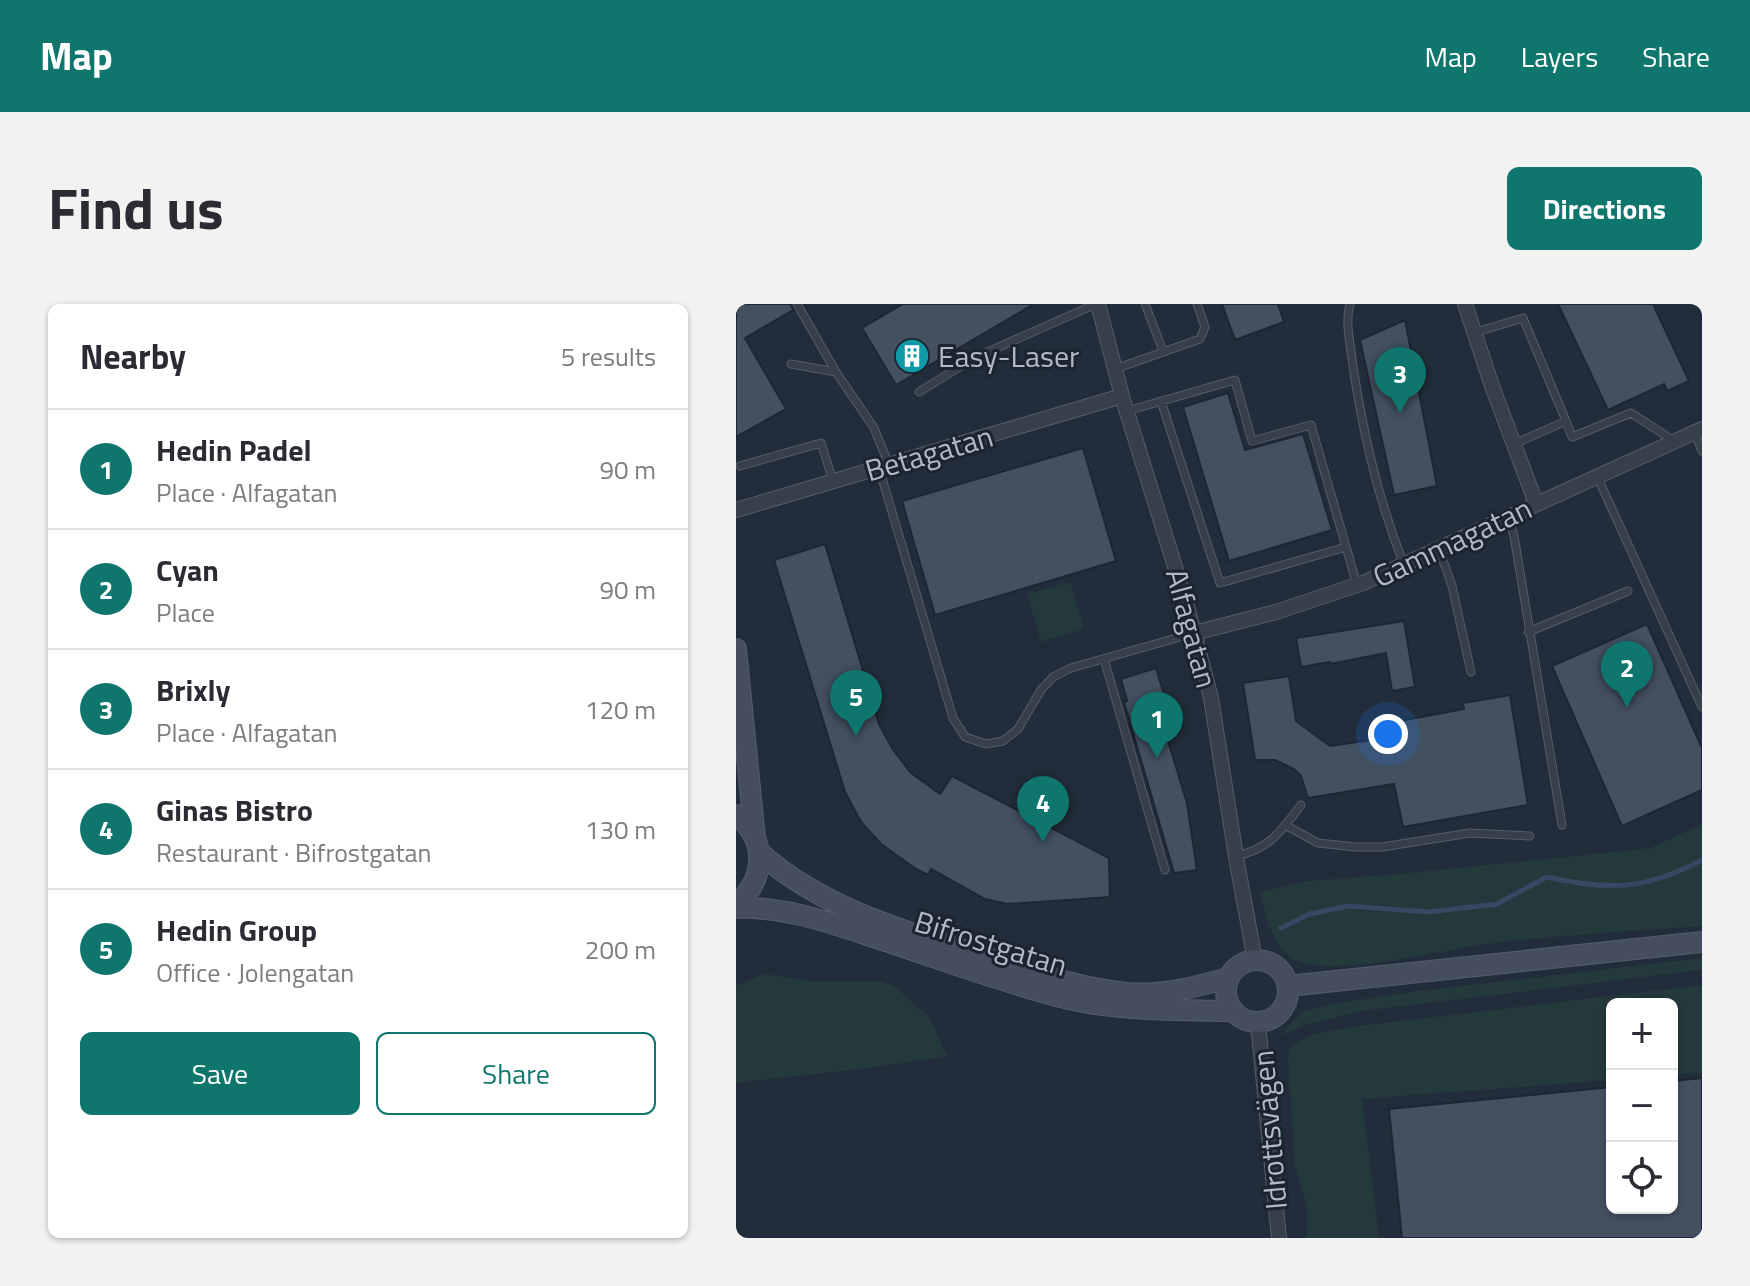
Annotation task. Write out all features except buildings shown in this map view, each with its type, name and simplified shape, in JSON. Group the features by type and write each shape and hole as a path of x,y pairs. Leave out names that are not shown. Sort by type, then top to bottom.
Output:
{"main road":[{"path":"736,649 757,846"},
{"name":"Bifrostgatan","path":"736,815 746,824 757,846 760,865 753,886 736,906"},
{"name":"Bifrostgatan","path":"757,846 794,881 846,908 912,934 1052,979 1104,990 1147,993 1182,990 1228,978 1244,962 1255,960"},
{"name":"Bifrostgatan","path":"736,906 776,910 836,924 934,958 1077,1001 1120,1007 1232,1011 1245,1021 1258,1023"},
{"path":"1288,986 1702,942"},
{"path":"1255,960 1276,967 1288,986 1288,997 1281,1012 1268,1021 1258,1023"},
{"path":"1228,978 1225,994 1232,1011"}],"street":[{"name":"Alfagatan","path":"1097,304 1211,698 1255,960"},
{"path":"1465,304 1536,503"},
{"name":"Betagatan","path":"736,510 884,466 1125,404"},
{"name":"Gammagatan","path":"1194,633 1276,612 1357,585 1698,430"},
{"name":"Idrottsvägen","path":"1258,1023 1279,1238"}],"lane":[{"path":"797,304 836,372 874,428 953,718 965,737 986,744 1003,741 1018,729 1041,690 1053,677 1071,668 1194,633"},
{"path":"919,392 974,358 1097,304"},
{"path":"1145,304 1163,351"},
{"path":"1115,369 1200,339 1205,327 1197,304"},
{"path":"1350,304 1347,318 1358,399 1380,499 1404,565"},
{"path":"1473,333 1523,318 1572,437 1631,413 1674,441"},
{"path":"791,364 836,372"},
{"path":"1125,404 1161,401 1235,380 1252,441 1311,425 1357,585"},
{"path":"1161,401 1220,583 1346,547"},
{"path":"1514,444 1566,421"},
{"path":"1698,430 1702,451"},
{"path":"740,466 821,443 833,481"},
{"path":"1597,476 1702,707"},
{"path":"1508,517 1514,536 1562,825"},
{"path":"1439,549 1452,586 1471,672"},
{"path":"1528,632 1628,591"},
{"path":"1104,659 1165,870"},
{"path":"1236,856 1268,845 1301,805"},
{"path":"1285,825 1318,843 1356,847 1382,847 1470,833 1530,836"}],"green space":[{"path":"1070,582 1084,629 1041,642 1027,594"},
{"path":"1702,824 1702,926 1521,940 1369,964 1320,965 1291,958 1277,943 1260,892 1307,881 1651,848"},
{"path":"1702,958 1702,970 1363,1011 1302,1026 1282,1035 1305,1011 1327,1005 1409,992"},
{"path":"764,974 809,981 879,981 894,986 929,1017 947,1056 736,1083 736,986"},
{"path":"1702,985 1702,1073 1678,1075 1678,998 1606,998 1606,1080 1362,1099 1379,1238 1307,1238 1307,1207 1295,1166 1288,1059 1290,1047 1322,1032"}],"waterway":[{"path":"1281,928 1309,914 1349,906 1429,912 1497,904 1547,877 1569,882 1627,885 1663,877 1702,860"}],"place":[{"name":"Easy-Laser","path":"912,356"},
{"name":"Brixly","path":"1400,413"},
{"name":"Cyan","path":"1627,707"},
{"name":"Hedin Group","path":"856,736"},
{"name":"Hedin Padel","path":"1157,758"},
{"name":"Ginas Bistro","path":"1043,842"}]}
